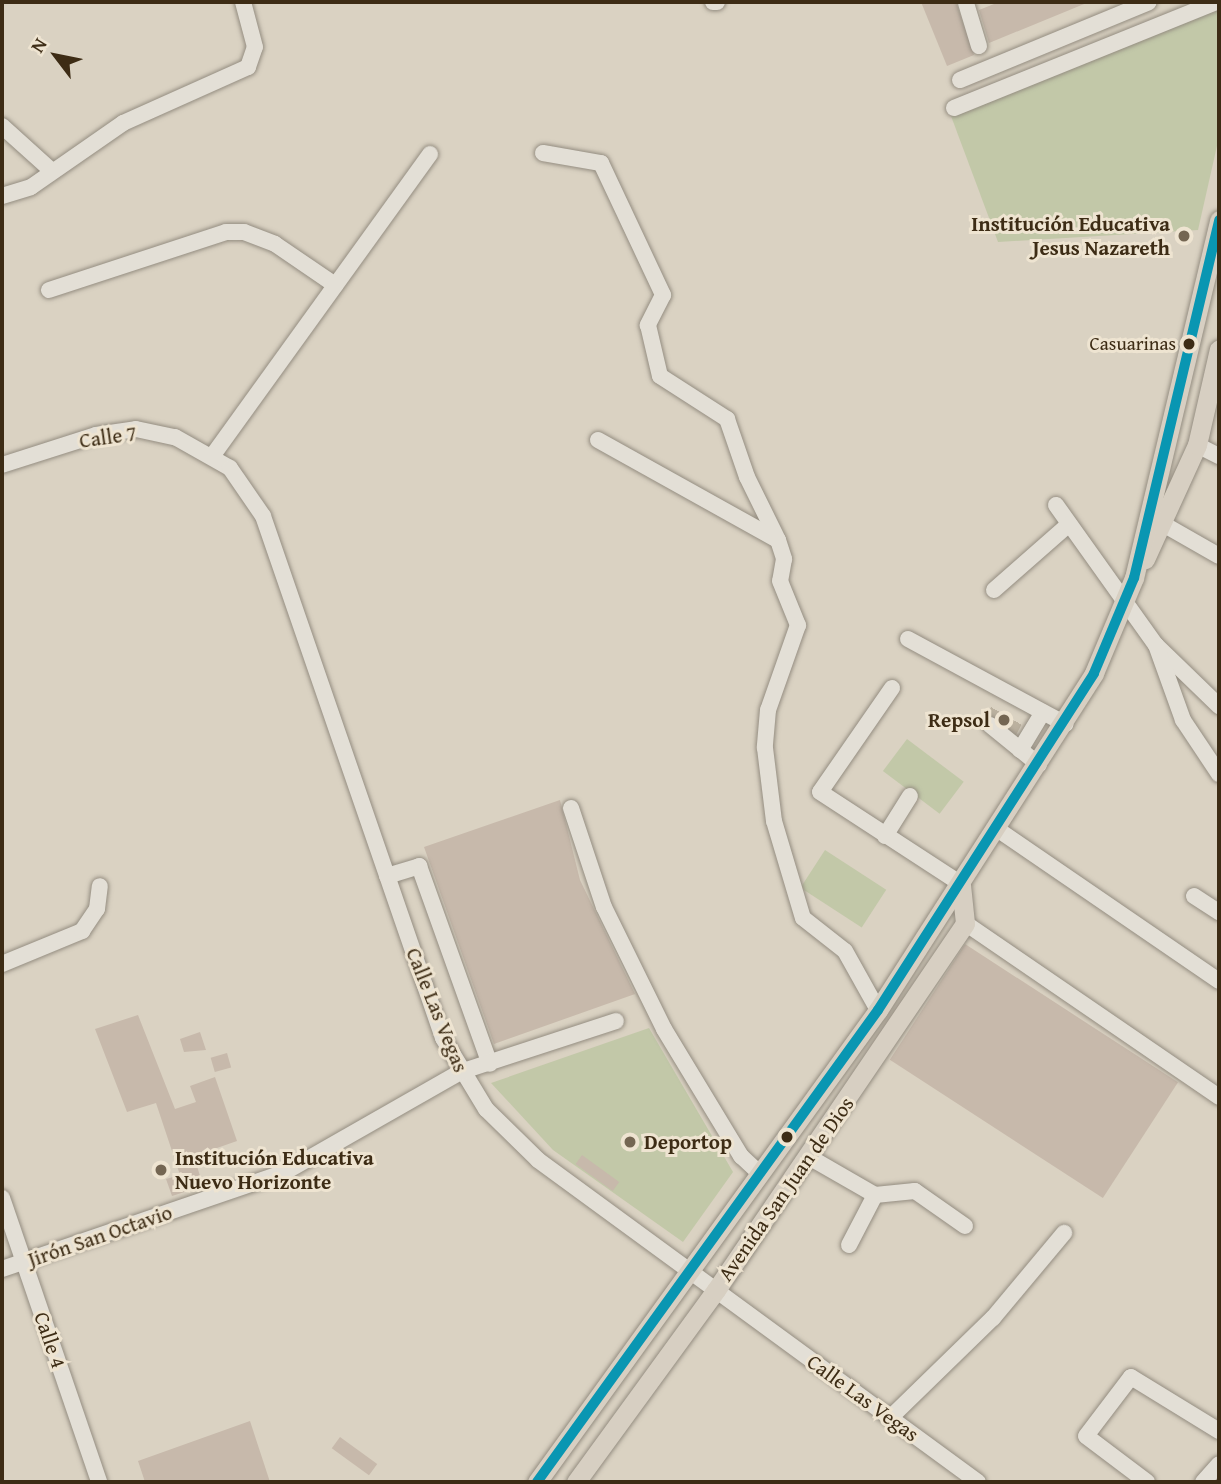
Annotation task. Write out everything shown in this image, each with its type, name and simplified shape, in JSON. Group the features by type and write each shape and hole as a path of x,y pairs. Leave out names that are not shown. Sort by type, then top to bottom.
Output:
{"main road":[{"name":"Avenida San Juan de Dios","path":"537,1482 878,1010 1065,724 1125,603 1133,578 1219,220"},
{"name":"Avenida San Juan de Dios","path":"1133,578 1163,524 1197,445 1219,349"},
{"path":"961,884 966,894 965,923"},
{"name":"Avenida San Juan de Dios","path":"576,1482 716,1290 965,923"}],"street":[{"path":"2,196 31,187 123,122 248,67 255,47 243,2"},
{"path":"968,2 979,47"},
{"path":"960,80 1149,2"},
{"path":"954,108 1217,2"},
{"path":"2,126 52,171"},
{"path":"543,153 601,163 663,295 648,325 660,376 727,419 747,477 778,540 784,559 780,581 798,625 768,710 765,748 774,821 803,918 845,951 878,1010"},
{"path":"213,455 430,154"},
{"path":"49,290 226,232 244,232 275,244 335,285"},
{"name":"Calle 7","path":"2,465 96,435 136,429 175,437 213,455"},
{"path":"598,440 778,540"},
{"path":"1197,445 1219,456"},
{"name":"Calle Las Vegas","path":"213,455 243,482 263,516 387,876 460,1072 486,1109 530,1152 978,1482"},
{"path":"1056,505 1156,645 1219,706"},
{"path":"994,590 1069,524"},
{"path":"1163,524 1219,556"},
{"path":"908,639 1021,709 1043,712 1065,724"},
{"path":"1156,645 1183,720 1219,774"},
{"path":"892,688 820,792 961,884"},
{"path":"1020,750 1043,712"},
{"path":"990,725 1039,765"},
{"path":"885,836 910,796"},
{"path":"571,808 604,906 664,1029 741,1156 760,1174"},
{"path":"997,829 1219,981"},
{"path":"387,876 419,866 490,1064"},
{"path":"2,964 82,931 97,909 100,886"},
{"path":"1194,896 1219,912"},
{"path":"965,923 1219,1097"},
{"name":"Jirón San Octavio","path":"2,1269 285,1172 460,1072 616,1021"},
{"path":"808,1157 875,1195 915,1191 965,1226"},
{"path":"849,1245 875,1195"},
{"name":"Calle 4","path":"2,1198 99,1482"},
{"path":"890,1418 993,1318 1064,1233"},
{"path":"1147,1482 1086,1436 1131,1377 1219,1431"},
{"path":"1203,1482 1219,1464"}],"green space":[{"path":"1219,8 1219,137 1198,230 998,242 951,116"},
{"path":"907,739 964,782 940,814 883,771"},
{"path":"825,850 886,890 862,927 800,888"},
{"name":"Deportop","path":"649,1028 733,1172 683,1242 553,1150 491,1083"}],"building":[{"path":"921,2 956,2 974,55 947,66"},
{"path":"999,2 1089,2 989,43 979,10"},
{"path":"560,800 580,880 635,994 494,1044 424,847"},
{"path":"965,944 1178,1082 1103,1198 890,1060"},
{"path":"138,1015 175,1109 196,1102 190,1086 215,1077 237,1141 194,1156 203,1186 172,1196 166,1179 180,1175 156,1103 127,1112 95,1029"},
{"path":"200,1032 206,1050 184,1052 180,1039"},
{"path":"227,1053 231,1067 215,1072 211,1058"},
{"path":"582,1155 619,1182 613,1191 576,1164"},
{"path":"250,1421 270,1482 145,1482 138,1461"},
{"path":"340,1437 377,1464 369,1475 332,1448"}],"tunnel":[{"path":"990,725 1001,706"},
{"path":"1007,735 1017,716"}],"transit line":[{"path":"537,1482 878,1010 1094,673 1134,578 1219,220"}],"place":[{"name":"Institución Educativa Jesus Nazareth","path":"1184,236"},
{"name":"Casuarinas","path":"1189,344"},
{"name":"Repsol","path":"1004,720"},
{"name":"Deportop","path":"630,1142"},
{"name":"Institución Educativa Nuevo Horizonte","path":"161,1170"}]}
